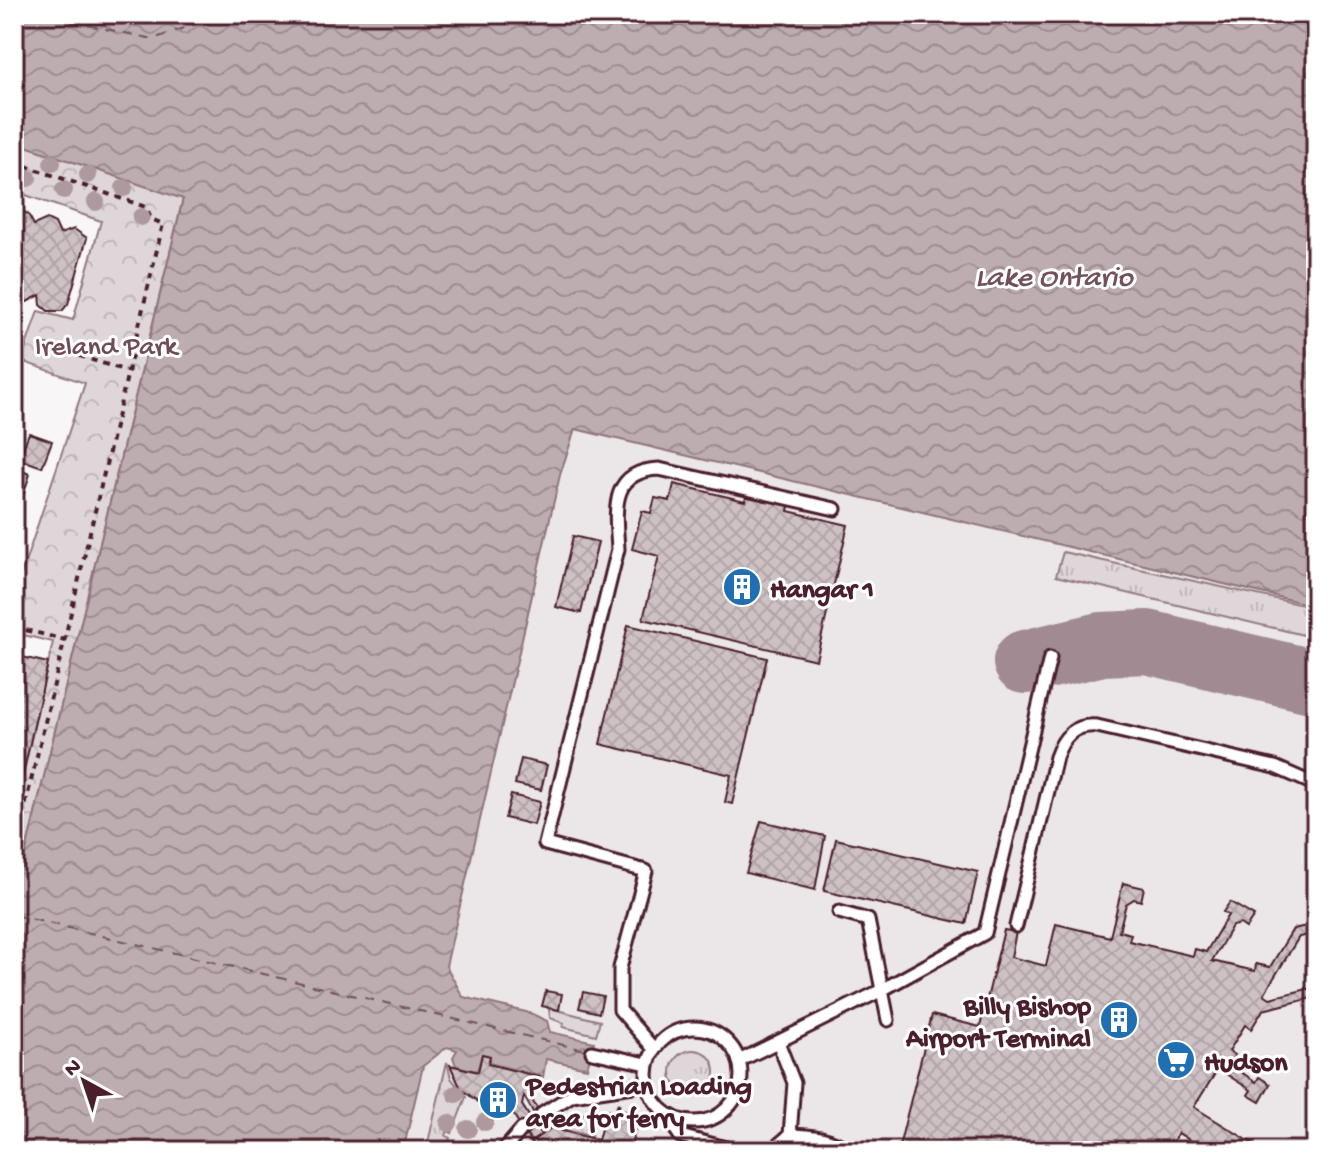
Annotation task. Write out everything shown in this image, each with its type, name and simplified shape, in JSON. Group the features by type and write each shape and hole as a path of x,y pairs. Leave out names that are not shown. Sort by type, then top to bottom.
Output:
{"lane":[{"path":"654,1049 620,1010 620,968 646,871 545,844 618,549 614,514 621,489 634,476 659,469 835,509"},
{"path":"739,1061 880,991 985,933 1050,658"},
{"path":"1016,926 1056,757 1064,739 1077,728 1097,726 1275,767 1316,785"},
{"path":"839,912 868,920 888,1020"},
{"path":"663,1111 683,1121 696,1122 718,1115 739,1090 739,1061 719,1034 699,1027 677,1030 654,1049 647,1064 647,1084 663,1111 680,1136 738,1151"},
{"path":"778,1042 794,1083 790,1135"},
{"path":"592,1052 647,1064"},
{"path":"542,1114 572,1095 647,1084"},
{"path":"503,1151 522,1129"},
{"path":"790,1135 818,1151"},
{"path":"771,1151 790,1135 816,1136 838,1142 849,1151"}],"path":[{"path":"14,162 146,207 151,219 163,224 14,853"},
{"path":"45,345 130,372"},
{"path":"14,627 65,640"}],"shaded area":[{"path":"574,429 1316,606 1316,1151 403,1151 423,1066 447,1047 491,1056 489,1063 543,1076 546,1059 593,1042 550,1032 547,1021 530,1013 463,997 446,966 560,475"}],"green space":[{"name":"Ireland Park","path":"14,142 183,198 22,868 14,873 14,815 53,642 14,633 14,596 85,383 21,361 38,311 73,320 101,221 14,191"},
{"path":"1063,552 1316,608 1316,638 1056,576"},
{"path":"549,1008 600,1021 596,1035 563,1027 564,1023 550,1018"},
{"path":"693,1050 709,1056 715,1072 709,1088 693,1094 677,1088 671,1072 677,1056"},
{"path":"447,1062 451,1078 466,1097 452,1133 448,1131 446,1136 450,1138 446,1151 426,1151"},
{"path":"586,1113 595,1120 591,1136 562,1129 568,1119"}],"water":[{"name":"Lake Ontario","path":"14,14 1316,14 1316,606 575,429 560,475 446,966 463,997 530,1013 547,1021 550,1032 594,1042 587,1068 546,1059 543,1077 489,1063 490,1056 482,1054 477,1071 456,1066 453,1057 457,1050 447,1047 423,1066 403,1151 14,1151 14,873 22,868 183,199 14,142"}],"building":[{"path":"14,211 28,214 34,225 47,219 55,223 60,234 74,229 87,238 68,304 62,311 48,311 41,305 40,295 25,303 14,296"},
{"path":"29,433 52,441 42,467 19,459"},
{"path":"14,468 30,474 14,523"},
{"name":"Hangar 1","path":"674,484 745,501 747,492 790,502 788,511 848,525 816,660 643,619 659,556 632,549 642,511 651,513 655,498 670,501"},
{"path":"573,536 598,542 581,613 556,607"},
{"path":"628,625 767,658 732,804 725,802 731,775 600,744"},
{"path":"14,655 48,663 14,814"},
{"path":"521,759 547,765 541,790 515,784"},
{"path":"511,795 540,802 534,825 505,818"},
{"path":"761,821 825,836 815,890 746,873"},
{"path":"836,839 978,872 966,924 824,891"},
{"name":"Billy Bishop Airport Terminal","path":"1123,883 1144,888 1141,901 1134,899 1126,904 1119,931 1131,934 1129,941 1193,956 1195,949 1206,952 1228,915 1223,912 1230,902 1254,916 1246,928 1240,924 1232,926 1212,961 1255,971 1256,964 1270,967 1293,929 1316,924 1316,934 1299,937 1264,994 1270,998 1316,987 1316,997 1263,1010 1251,1029 1245,1025 1229,1051 1235,1055 1229,1064 1256,1082 1259,1077 1270,1084 1260,1102 1248,1095 1251,1090 1218,1069 1194,1107 1265,1151 1207,1151 1178,1133 1167,1151 898,1151 932,1015 980,1027 1004,930 1016,932 1011,957 1046,966 1056,924 1110,937"},
{"path":"546,991 562,994 559,1010 542,1006"},
{"path":"583,992 603,996 599,1013 579,1008"},
{"name":"Pedestrian Loading area for ferry","path":"482,1054 490,1056 488,1064 540,1077 533,1102 551,1128 544,1132 524,1096 522,1105 541,1135 531,1142 511,1111 484,1106 461,1089 450,1065 478,1072"},
{"path":"606,1110 638,1118 631,1147 646,1151 536,1151 531,1142 551,1128 598,1140"}],"ferry route":[{"path":"35,14 153,39 224,14"},
{"path":"14,915 589,1051"}],"taxiway":[{"path":"1025,662 1102,644 1147,642 1316,682"}],"place":[{"name":"Hangar 1","path":"742,587"},
{"name":"Billy Bishop Airport Terminal","path":"1119,1020"},
{"name":"Hudson","path":"1176,1060"},
{"name":"Pedestrian Loading area for ferry","path":"498,1100"}]}
